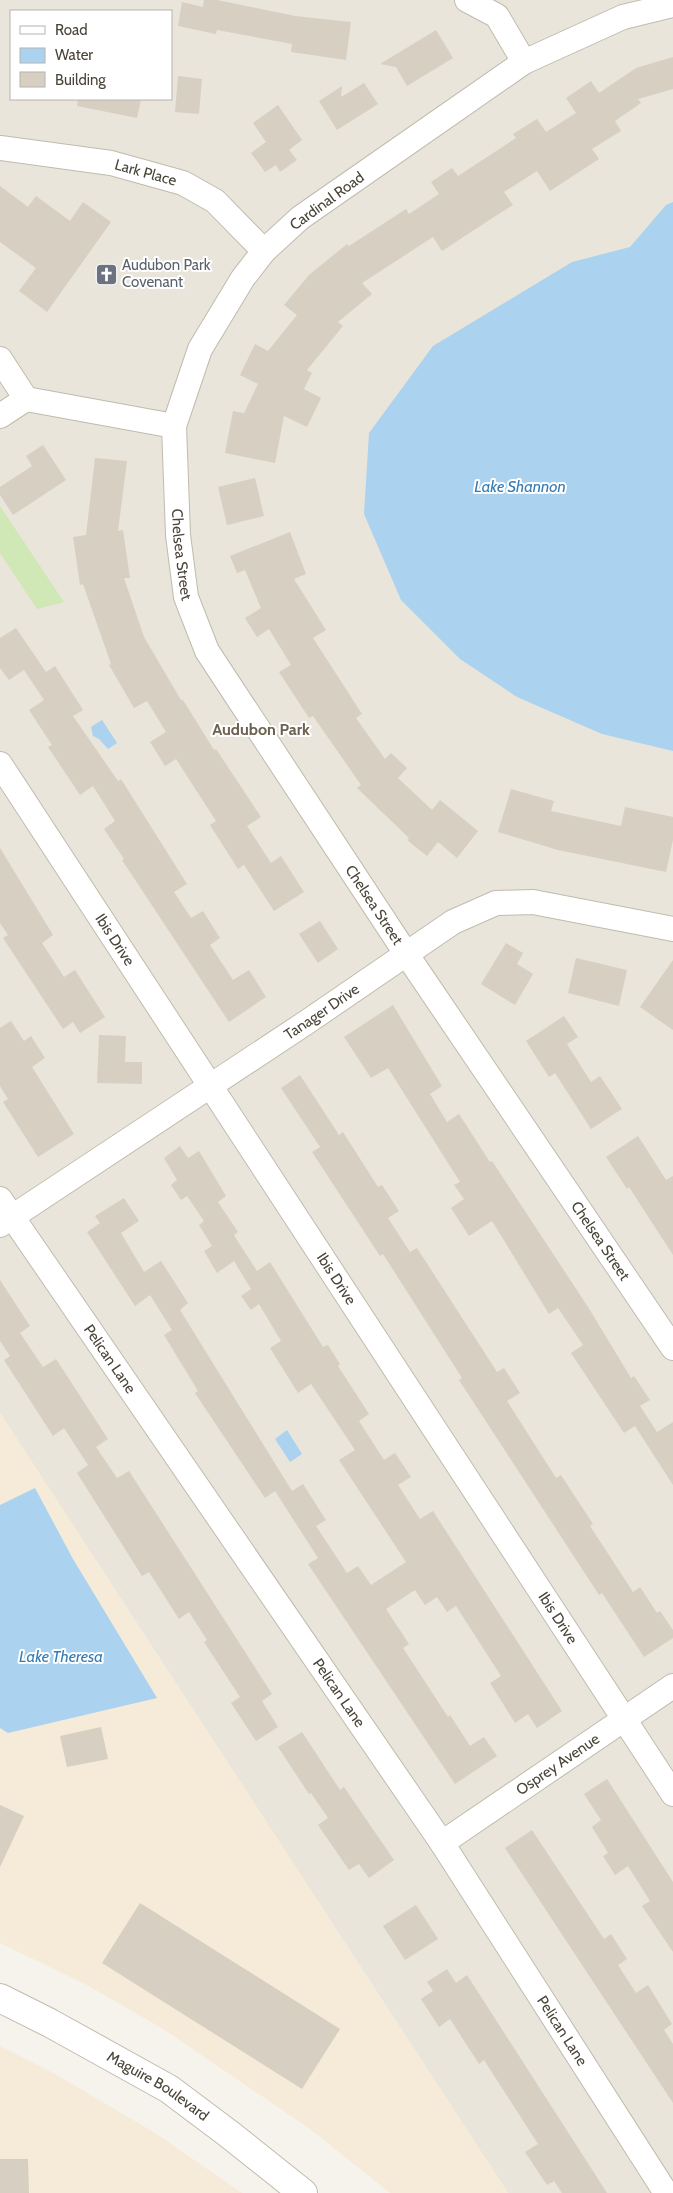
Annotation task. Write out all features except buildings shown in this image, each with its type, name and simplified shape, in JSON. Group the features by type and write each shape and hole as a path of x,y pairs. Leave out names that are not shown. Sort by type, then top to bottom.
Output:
{"street":[{"path":"467,0 497,16 524,62"},
{"name":"Cardinal Road","path":"174,426 200,349 244,278 264,252 300,218 524,62 623,18 673,6"},
{"name":"Lark Place","path":"0,148 111,163 183,183 215,201 264,252"},
{"path":"0,359 26,399"},
{"path":"0,416 26,399 174,426"},
{"name":"Chelsea Street","path":"174,426 178,535 186,597 207,651 407,955 673,1348"},
{"name":"Ibis Drive","path":"0,764 673,1794"},
{"name":"Tanager Drive","path":"4,1214 211,1085 407,955 453,922 496,903 533,902 673,929"},
{"name":"Pelican Lane","path":"4,1214 442,1844 666,2193"},
{"name":"Osprey Avenue","path":"442,1844 673,1686"},
{"name":"Maguire Boulevard","path":"0,1998 50,2022 169,2089 230,2134 303,2193"}],"shaded area":[{"path":"0,0 673,0 673,2193 508,2193 0,1413"},
{"path":"0,1413 508,2193 390,2193 310,2129 165,2030 87,1985 0,1943"},
{"path":"0,2046 55,2074 155,2133 242,2193 0,2193"}],"green space":[{"path":"0,506 64,602 37,609 0,553"}],"water":[{"name":"Lake Shannon","path":"673,202 673,751 602,734 517,697 460,659 401,600 364,514 369,433 433,346 572,262 630,247 666,205"},
{"path":"102,720 117,743 108,749 99,739 93,736 91,727"},
{"path":"287,1430 302,1454 290,1462 275,1439"},
{"name":"Lake Theresa","path":"35,1488 73,1559 157,1698 8,1733 0,1728 0,1505"}],"place":[{"name":"Audubon Park Covenant","path":"106,274"}],"district":[{"name":"Audubon Park","path":"261,729"}]}
